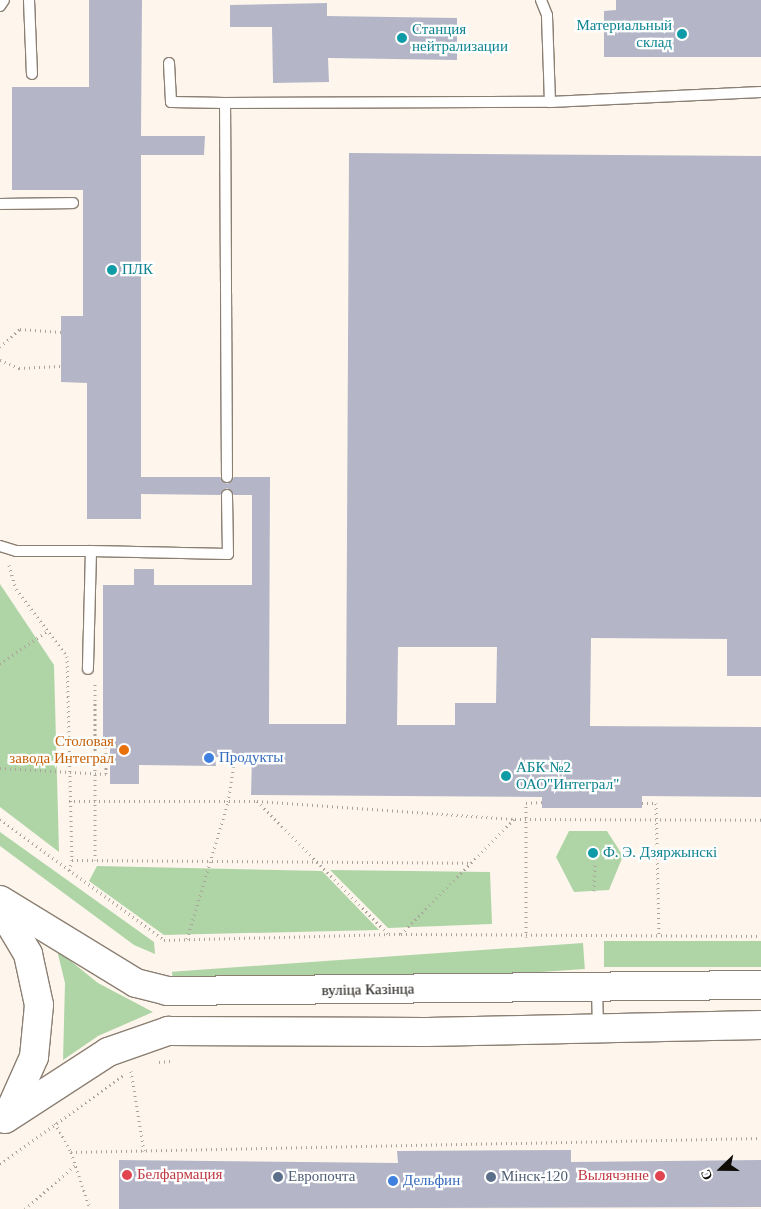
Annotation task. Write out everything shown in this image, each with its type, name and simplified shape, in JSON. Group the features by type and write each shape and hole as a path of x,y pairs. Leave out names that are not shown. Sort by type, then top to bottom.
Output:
{"main road":[{"name":"вуліца Казінца","path":"0,900 136,983 159,990 761,984"},
{"path":"0,907 28,954 40,1024 29,1073 2,1122"},
{"path":"2,1122 108,1052 168,1031 598,1030 761,1025"}],"lane":[{"path":"0,6 4,0"},
{"path":"29,0 32,74"},
{"path":"541,0 547,15 550,102"},
{"path":"170,63 171,102 550,102 761,92"},
{"path":"225,103 226,477"},
{"path":"0,204 73,203"},
{"path":"2,547 228,554 227,495"},
{"path":"88,669 91,551"},
{"path":"597,987 598,1030"}],"path":[{"path":"0,347 20,329 62,332"},
{"path":"0,360 19,368 61,366"},
{"path":"2,547 16,589 66,656 95,672 97,774 95,860"},
{"path":"0,664 47,630"},
{"path":"66,656 67,772 72,860 69,870"},
{"path":"0,768 106,774 106,745 122,745"},
{"path":"187,939 214,859 228,802 234,763 216,761"},
{"path":"69,801 257,801 515,819 761,820"},
{"path":"257,801 388,934"},
{"path":"526,937 526,804 542,802"},
{"path":"642,803 656,803 658,937"},
{"path":"0,819 164,940 388,934 526,937 761,936"},
{"path":"401,934 515,819"},
{"path":"72,860 214,859 320,864 471,863"},
{"path":"594,891 595,863"},
{"path":"151,1063 171,1061"},
{"path":"0,1164 131,1070 138,1068"},
{"path":"131,1070 144,1151"},
{"path":"55,1123 71,1152 90,1209"},
{"path":"71,1152 761,1138"},
{"path":"25,1209 75,1165"}],"green space":[{"path":"0,584 54,665 59,852 0,807"},
{"path":"569,831 607,831 623,856 609,890 574,892 556,857"},
{"path":"0,832 154,942 155,954 134,945 0,846"},
{"path":"97,866 322,871 379,930 164,935 89,881"},
{"path":"330,870 490,872 492,924 388,928"},
{"path":"604,941 761,941 761,967 604,967"},
{"path":"583,943 585,969 174,998 172,972"},
{"path":"57,950 98,983 153,1012 98,1036 63,1060 65,983"}],"building":[{"path":"89,0 142,0 141,136 205,136 204,155 141,155 141,477 220,477 227,484 234,477 270,477 269,724 346,724 349,153 761,156 761,676 727,676 727,639 591,638 590,726 761,727 761,797 642,796 642,808 542,808 542,797 251,795 252,757 215,757 216,766 139,765 139,784 110,784 110,737 103,737 103,585 134,585 134,569 154,569 154,585 252,585 252,495 234,495 227,488 220,495 141,494 141,519 87,519 87,383 61,382 61,316 83,316 83,190 12,190 12,87 89,87","holes":["398,647 497,647 496,703 455,703 455,725 397,725"]},
{"name":"Материальный склад","path":"616,0 761,0 761,57 604,57 604,11 616,10"},
{"path":"327,3 327,16 457,18 457,60 328,58 329,82 273,83 272,27 230,27 230,5"},
{"path":"571,1150 571,1162 761,1160 761,1207 119,1209 119,1160 398,1163 397,1151"}],"place":[{"name":"Материальный склад","path":"682,34"},
{"name":"Станция нейтрализации","path":"402,38"},
{"name":"ПЛК","path":"112,270"},
{"name":"Столовая завода Интеграл","path":"124,750"},
{"name":"Продукты","path":"209,758"},
{"name":"АБК №2 ОАО\"Интеграл\"","path":"506,776"},
{"name":"Ф. Э. Дзяржынскі","path":"593,853"},
{"name":"Белфармация","path":"127,1175"},
{"name":"Вылячэнне","path":"660,1176"},
{"name":"Европочта","path":"278,1177"},
{"name":"Мінск-120","path":"491,1177"},
{"name":"Дельфин","path":"393,1181"}]}
